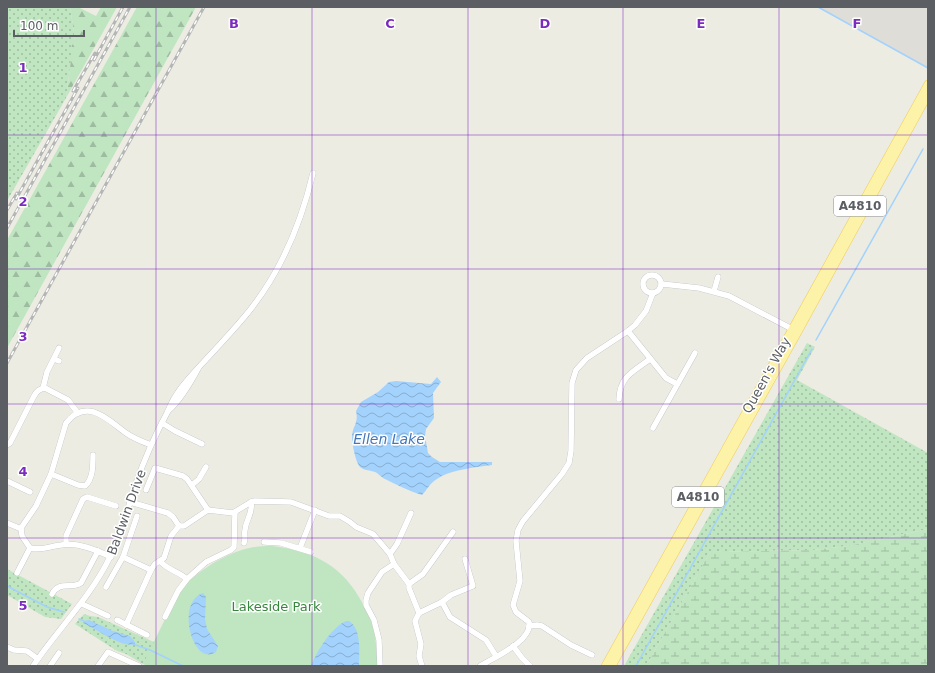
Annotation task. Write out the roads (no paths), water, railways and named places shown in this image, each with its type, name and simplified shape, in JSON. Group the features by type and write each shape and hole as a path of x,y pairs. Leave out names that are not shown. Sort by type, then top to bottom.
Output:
{"main road":[{"name":"Queen's Way","path":"612,666 928,84"},
{"name":"Queen's Way","path":"605,666 928,95"}],"street":[{"name":"Baldwin Drive","path":"33,666 82,604 111,557 139,474 151,445 168,411 173,407 185,390 199,367 258,300 269,283 290,244 307,198 313,173"},
{"path":"480,666 513,646 522,639 528,631 529,626 527,620 516,612 513,605 520,581 516,541 518,530 523,521 562,474 569,463 571,451 572,383 576,370 586,358 628,331 643,315 653,293 658,291 662,284 660,278 655,275 650,275 645,278 644,287 647,291 653,293"},
{"path":"714,291 718,277"},
{"path":"662,284 714,291 729,296 795,331"},
{"path":"628,331 666,378 677,384"},
{"path":"43,388 47,372 56,360 59,348"},
{"path":"652,428 695,353"},
{"path":"619,399 619,388 625,378 650,359"},
{"path":"7,445 10,443 36,391 43,388 68,400 77,412"},
{"path":"111,557 98,551 66,544 38,550 30,548 22,536 21,528 36,506 50,474 66,422 77,412 92,411 113,422 127,434 151,445"},
{"path":"162,423 175,432 202,444"},
{"path":"50,474 78,485 85,486 88,483 93,468 93,455"},
{"path":"146,490 154,469 157,467 188,479 208,510"},
{"path":"192,485 199,479 206,467"},
{"path":"7,481 30,492"},
{"path":"66,544 66,536 83,499 87,497 116,506"},
{"path":"130,502 168,513 173,517 179,526"},
{"path":"244,543 246,539 244,532 251,512 251,502"},
{"path":"126,624 151,570 155,564 165,556 172,535 179,526 184,526 208,510 230,513 235,512 251,502 288,502 329,516 340,516 356,527 373,534 390,554 394,564 409,584 409,588 419,613"},
{"path":"300,548 315,510"},
{"path":"165,617 176,595 187,579 206,562 231,550 234,547 235,512"},
{"path":"390,554 397,544 411,513"},
{"path":"106,587 123,557 137,516"},
{"path":"7,523 21,528"},
{"path":"409,584 423,574 453,532"},
{"path":"264,542 281,543 311,552"},
{"path":"17,573 30,548"},
{"path":"52,594 58,587 77,586 81,583 98,551"},
{"path":"123,557 151,570"},
{"path":"422,666 419,656 421,644 415,621 419,613 442,602 451,595 473,586 465,559"},
{"path":"160,561 164,566 187,579"},
{"path":"380,666 379,640 374,620 366,605 366,600 368,592 382,572 394,564"},
{"path":"442,602 450,617 486,640 496,656"},
{"path":"82,604 108,616"},
{"path":"117,620 147,635"},
{"path":"529,626 542,626 568,643 592,655"},
{"path":"513,646 518,654 530,666"},
{"path":"7,647 14,650 27,651 38,659"},
{"path":"98,666 108,652 139,666"},
{"path":"50,666 60,653"}],"water":[{"name":"Ellen Lake","path":"437,377 441,382 433,393 434,418 426,429 425,436 428,453 440,462 492,462 492,465 454,471 440,477 431,484 422,495 408,490 373,471 360,467 354,453 352,434 357,419 356,411 361,402 378,392 389,382 396,381 431,384"},
{"path":"203,593 206,597 205,619 207,629 218,646 216,652 208,654 200,651 194,643 190,632 189,620 190,608 195,599"},
{"path":"89,620 113,631 130,636 135,644 130,645 116,641 83,623 84,621"},
{"path":"349,621 353,625 358,635 359,666 311,666 325,640 340,624"}],"waterway":[{"path":"818,7 928,68"},
{"path":"816,340 923,149"},
{"path":"636,666 812,349"},
{"path":"7,586 47,607 64,612"},
{"path":"79,619 84,621"},
{"path":"133,644 150,650 183,666"}],"railway":[{"path":"94,60 123,7"},
{"path":"7,228 130,7"},
{"path":"7,363 204,7"},
{"path":"73,91 95,53"},
{"path":"16,199 78,88"},
{"path":"7,210 17,193"}],"park label":[{"name":"Lakeside Park","path":"276,606"}]}
